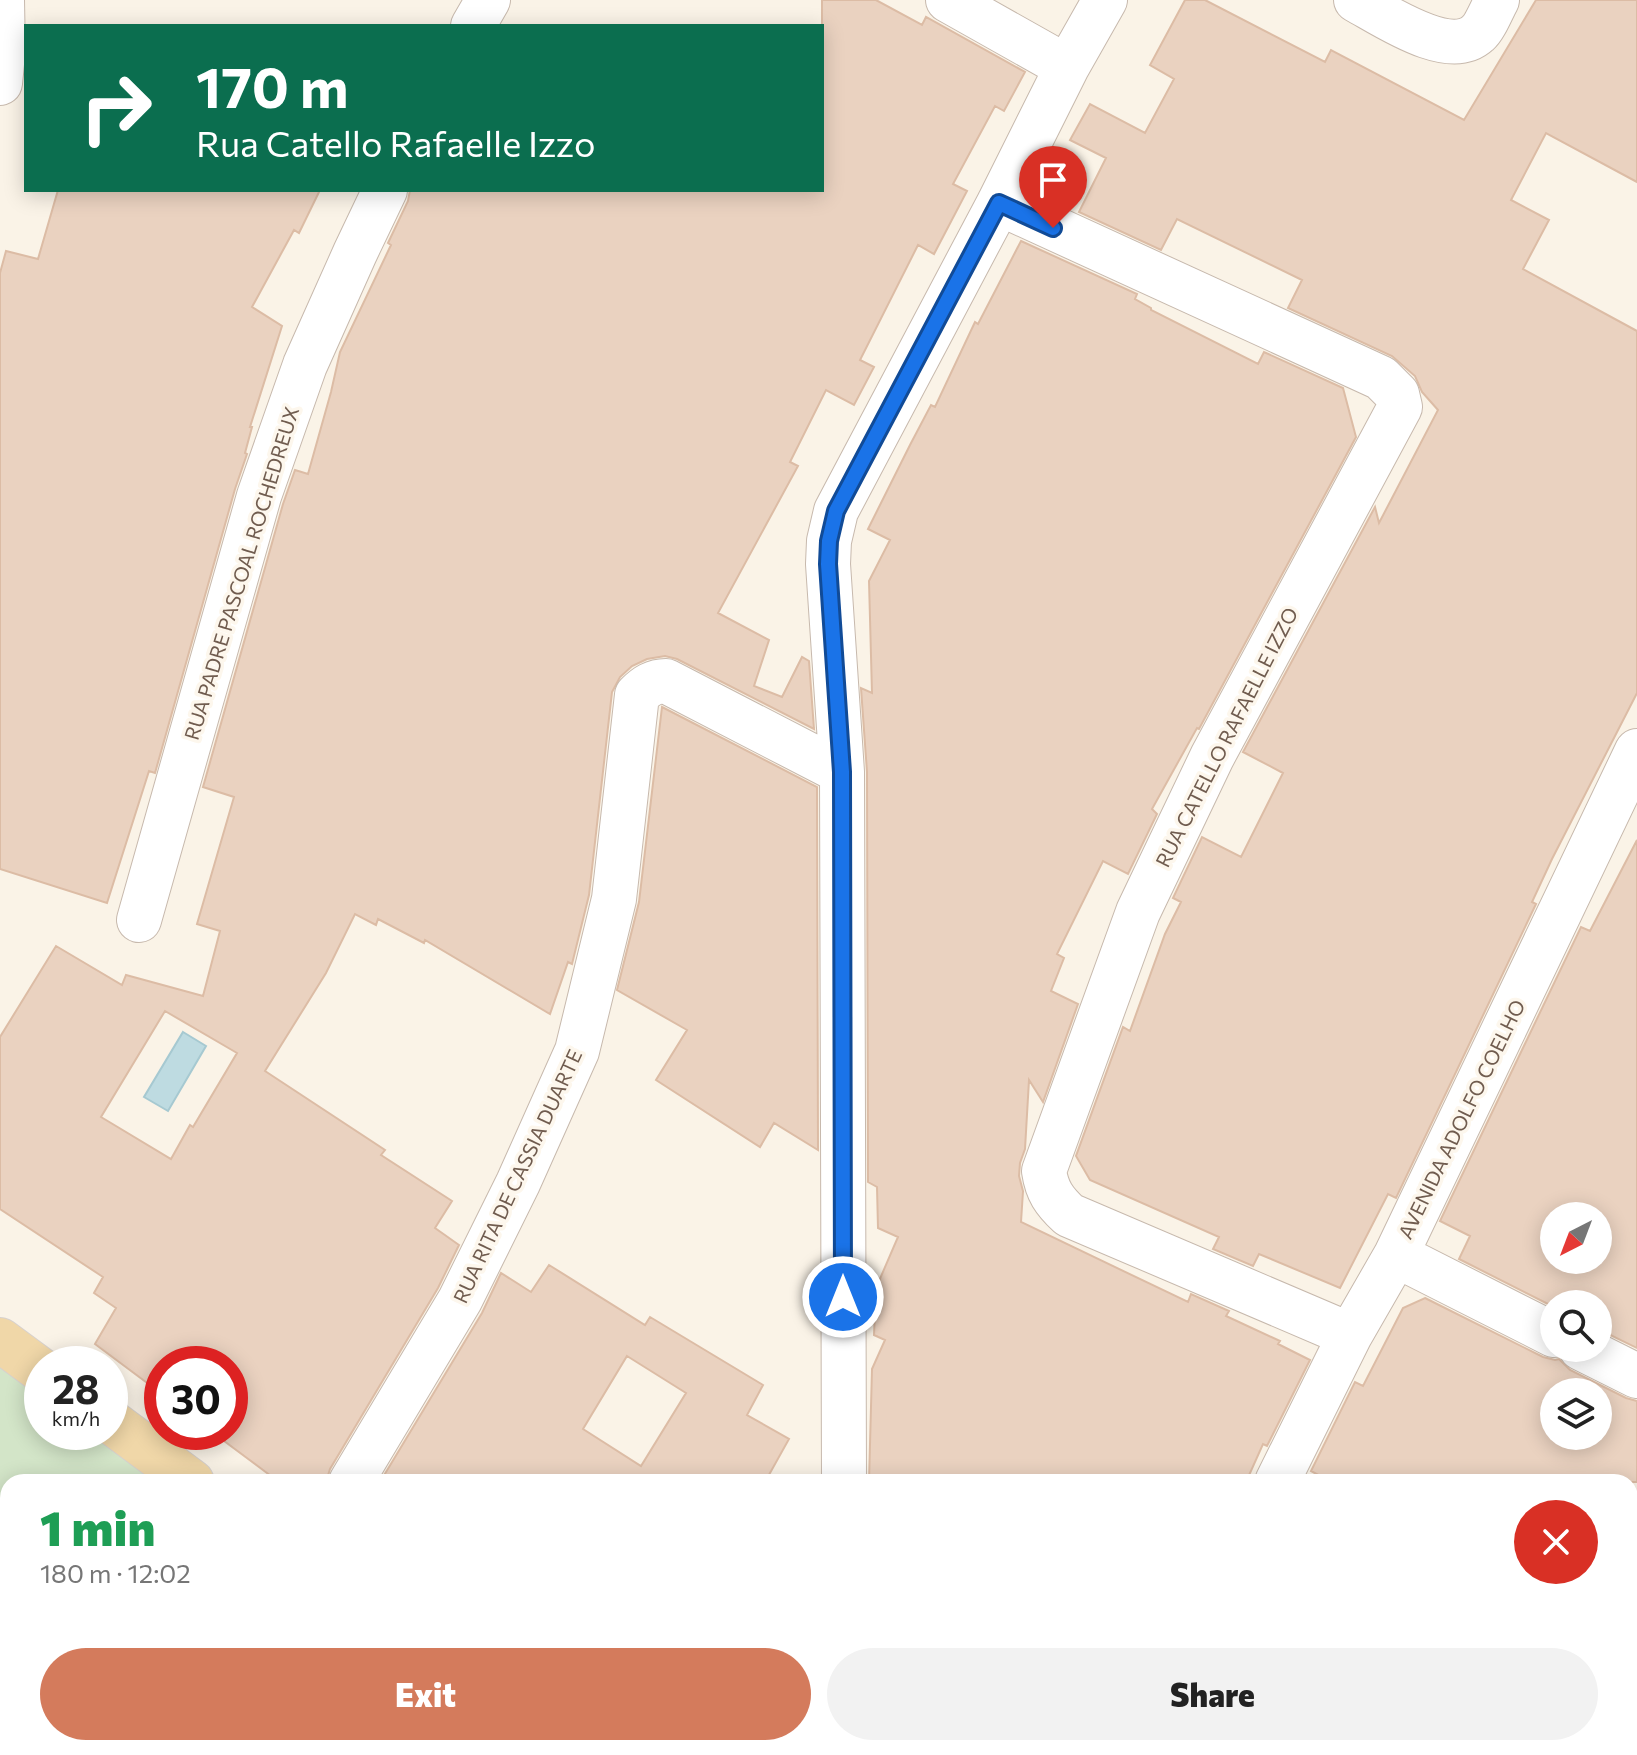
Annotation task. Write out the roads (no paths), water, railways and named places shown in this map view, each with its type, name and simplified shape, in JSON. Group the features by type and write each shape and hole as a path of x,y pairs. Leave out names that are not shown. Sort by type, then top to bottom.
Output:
{"main road":[{"path":"0,1340 24,1358"},
{"path":"128,1434 181,1474"}],"street":[{"path":"0,83 2,0"},
{"path":"474,24 488,0"},
{"path":"948,0 1067,67"},
{"path":"844,1474 842,772 829,541 836,511 999,203 1067,67 1105,0"},
{"path":"1356,0 1424,36 1459,42 1478,33 1497,0"},
{"name":"RUA PADRE PASCOAL ROCHEDREUX","path":"139,920 259,496 305,365 384,192"},
{"name":"RUA CATELLO RAFAELLE IZZO","path":"999,203 1381,378 1397,394 1400,407 1212,757 1138,912 1044,1171 1054,1201 1069,1215 1350,1335"},
{"name":"RUA RITA DE CASSIA DUARTE","path":"356,1474 460,1300 518,1183 577,1051 614,899 637,695 657,681 666,681 842,772"},
{"name":"AVENIDA ADOLFO COELHO","path":"1281,1474 1350,1335 1396,1255 1637,751"},
{"path":"1396,1255 1540,1328"},
{"path":"1609,1362 1637,1376"}],"water":[{"path":"183,1032 206,1046 168,1111 144,1097"}]}
